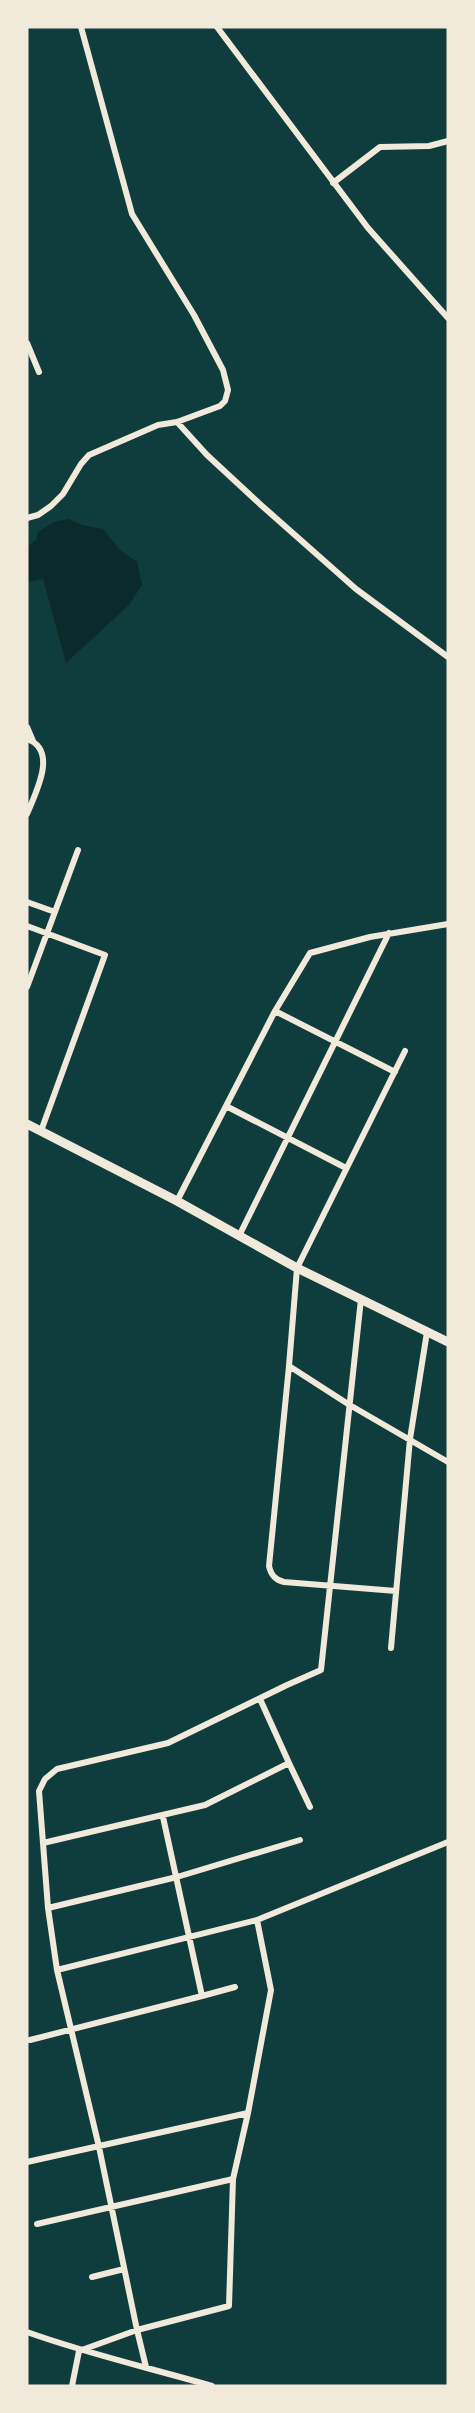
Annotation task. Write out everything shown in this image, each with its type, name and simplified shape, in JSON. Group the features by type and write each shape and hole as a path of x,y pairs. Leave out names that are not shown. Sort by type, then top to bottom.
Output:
{"main road":[{"path":"27,1124 177,1201 297,1268 448,1342"}],"street":[{"path":"27,518 38,515 63,494 89,455 158,425 177,422 220,406 225,400 228,386 218,358 194,315 135,221 81,27"},
{"path":"217,27 368,228 448,318"},
{"path":"333,183 380,147 429,146 448,141"},
{"path":"27,343 39,372"},
{"path":"177,422 207,455 253,498 356,589 448,657"},
{"path":"27,727 30,740 42,755 43,769 27,814"},
{"path":"27,987 78,850"},
{"path":"27,902 55,912"},
{"path":"177,1201 274,1011 310,953 389,933 448,924"},
{"path":"27,926 105,955 41,1131"},
{"path":"239,1236 389,933"},
{"path":"274,1011 395,1072"},
{"path":"396,1591 278,1580 273,1576 269,1566 297,1268 405,1051"},
{"path":"225,1106 346,1168"},
{"path":"146,2367 99,2146 57,1970 48,1908 39,1791 42,1783 52,1772 62,1767 168,1743 321,1670 361,1299"},
{"path":"391,1648 410,1439 427,1332"},
{"path":"289,1366 348,1404 448,1461"},
{"path":"260,1699 310,1807"},
{"path":"43,1843 163,1817 205,1805 290,1763"},
{"path":"163,1817 202,1996"},
{"path":"48,1908 177,1877 300,1840"},
{"path":"57,1970 257,1920 448,1842"},
{"path":"79,2351 137,2330 229,2306 232,2179 248,2113 271,1989 257,1920"},
{"path":"30,2040 235,1987"},
{"path":"27,2162 248,2113"},
{"path":"37,2224 232,2179"},
{"path":"92,2277 124,2269"},
{"path":"27,2332 79,2351 212,2386"},
{"path":"72,2386 79,2351"}],"water":[{"path":"68,519 82,525 103,529 120,550 137,562 142,585 129,605 66,663 43,579 27,582 27,547 36,540 38,532 54,522"}]}
